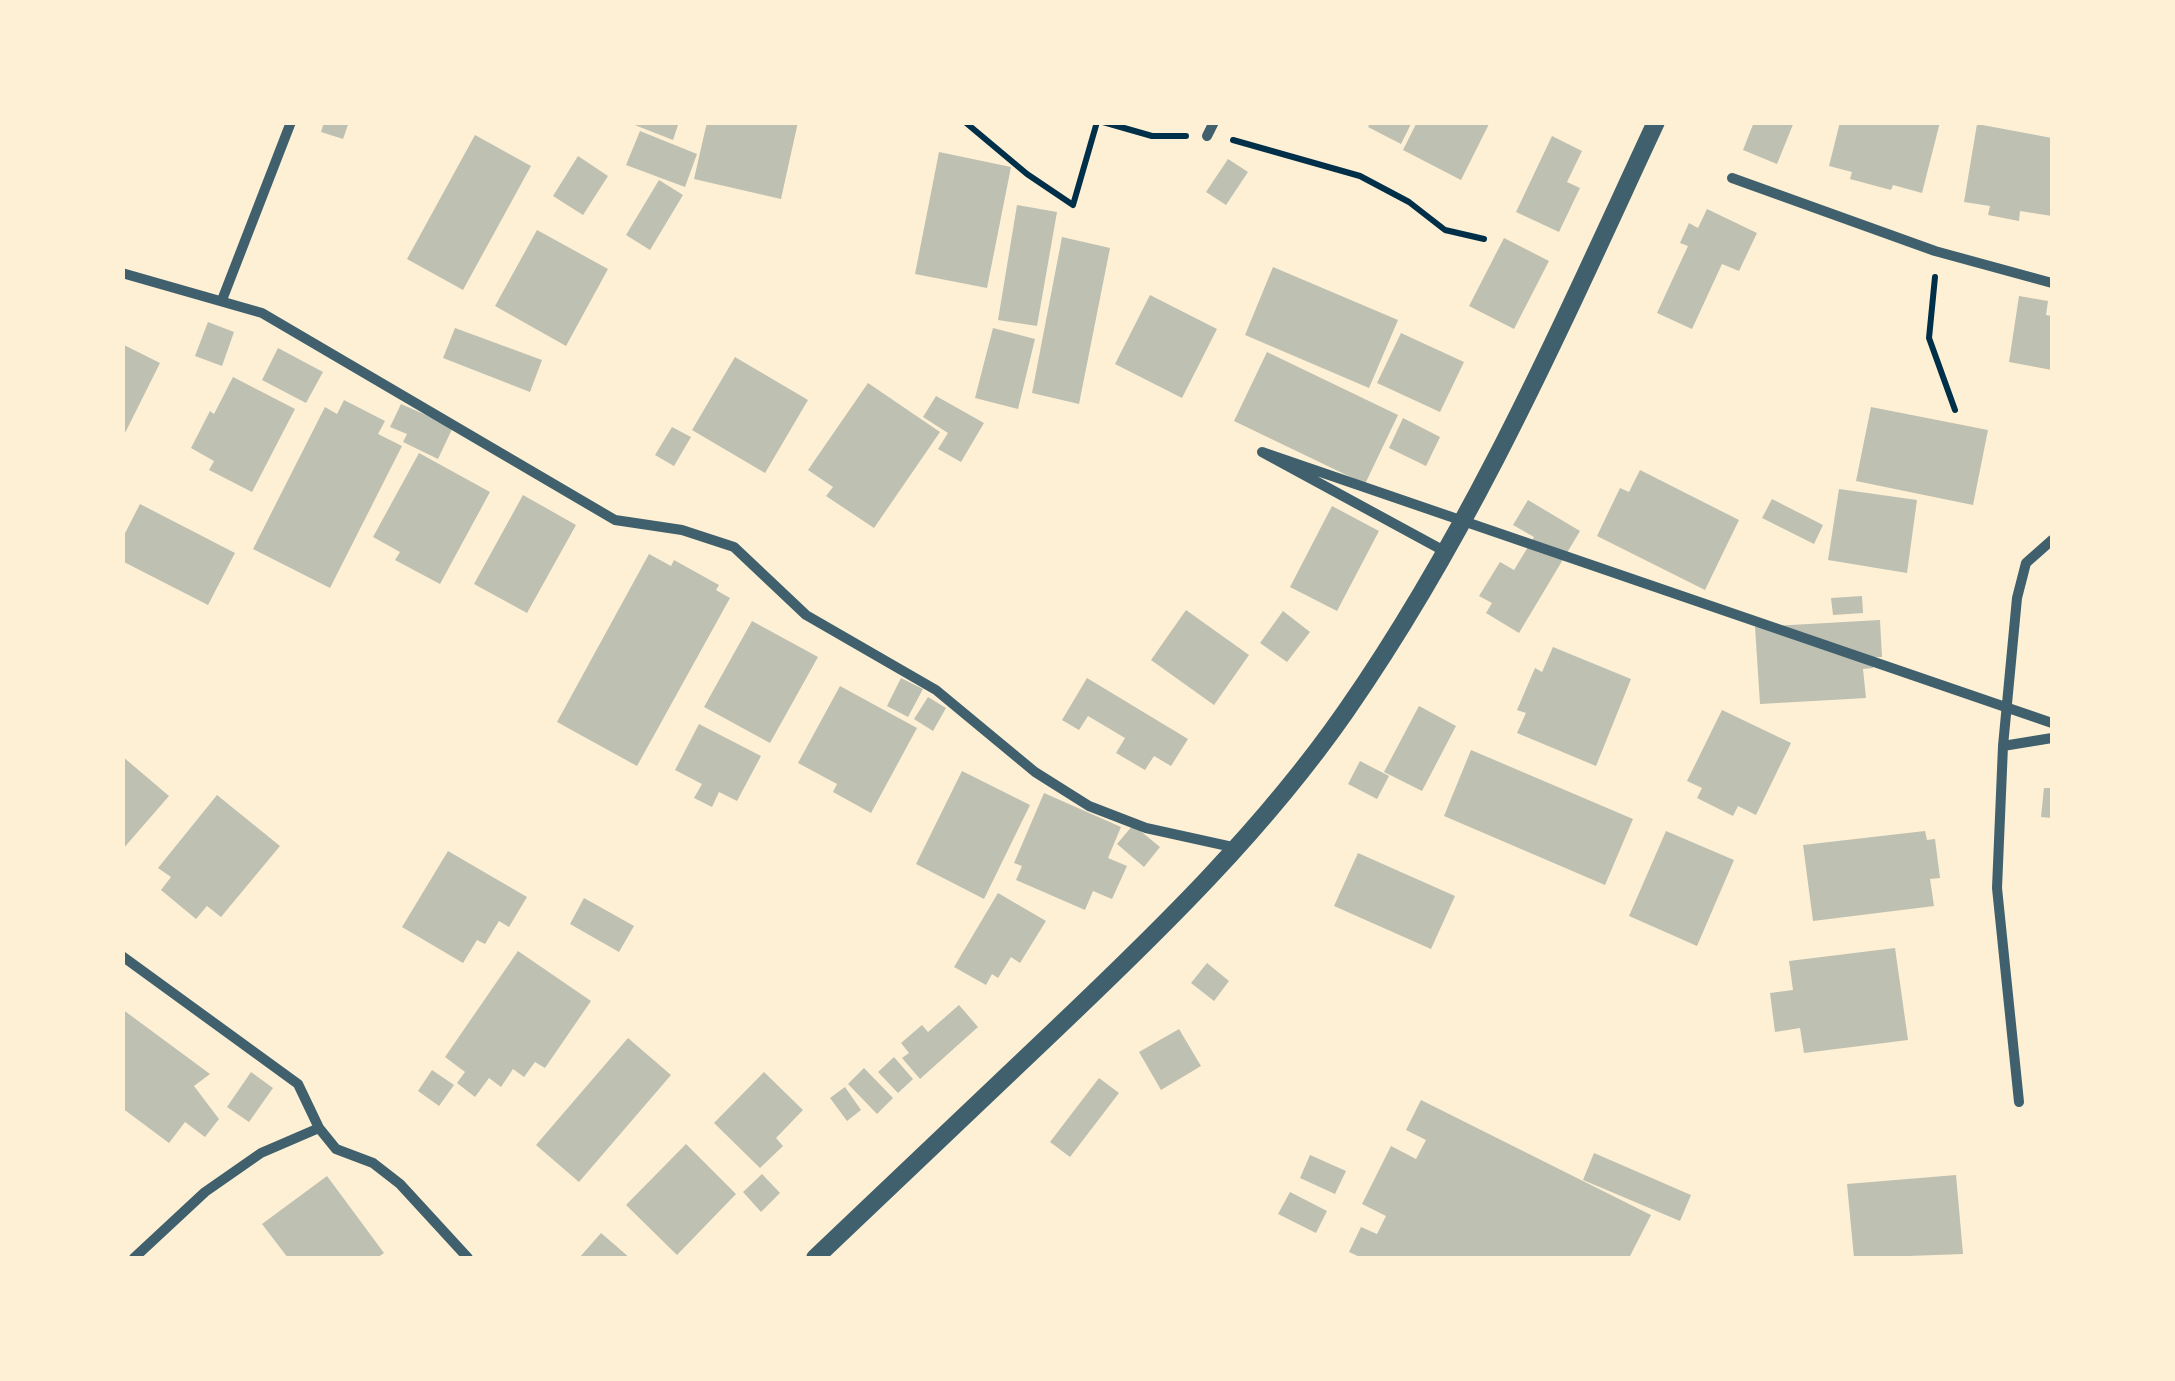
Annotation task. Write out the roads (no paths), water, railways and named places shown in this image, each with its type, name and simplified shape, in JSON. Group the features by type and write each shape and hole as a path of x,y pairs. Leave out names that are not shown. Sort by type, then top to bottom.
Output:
{"street":[{"path":"222,300 291,122"},
{"path":"1206,136 1214,122"},
{"path":"815,1258 1114,974 1238,848 1346,712 1447,553 1508,440 1656,122"},
{"path":"1732,178 1935,251 2052,283"},
{"path":"122,272 262,313 615,520 682,530 734,546 806,615 936,690 1035,772 1090,806 1146,828 1238,848"},
{"path":"1447,553 1262,452 2052,724"},
{"path":"2019,1102 1997,888 2003,746 2017,598 2026,563 2052,540"},
{"path":"2003,746 2052,738"},
{"path":"122,956 298,1084 319,1128 336,1149 373,1163 400,1184 468,1258"},
{"path":"134,1258 205,1192 247,1162 319,1128"}]}
